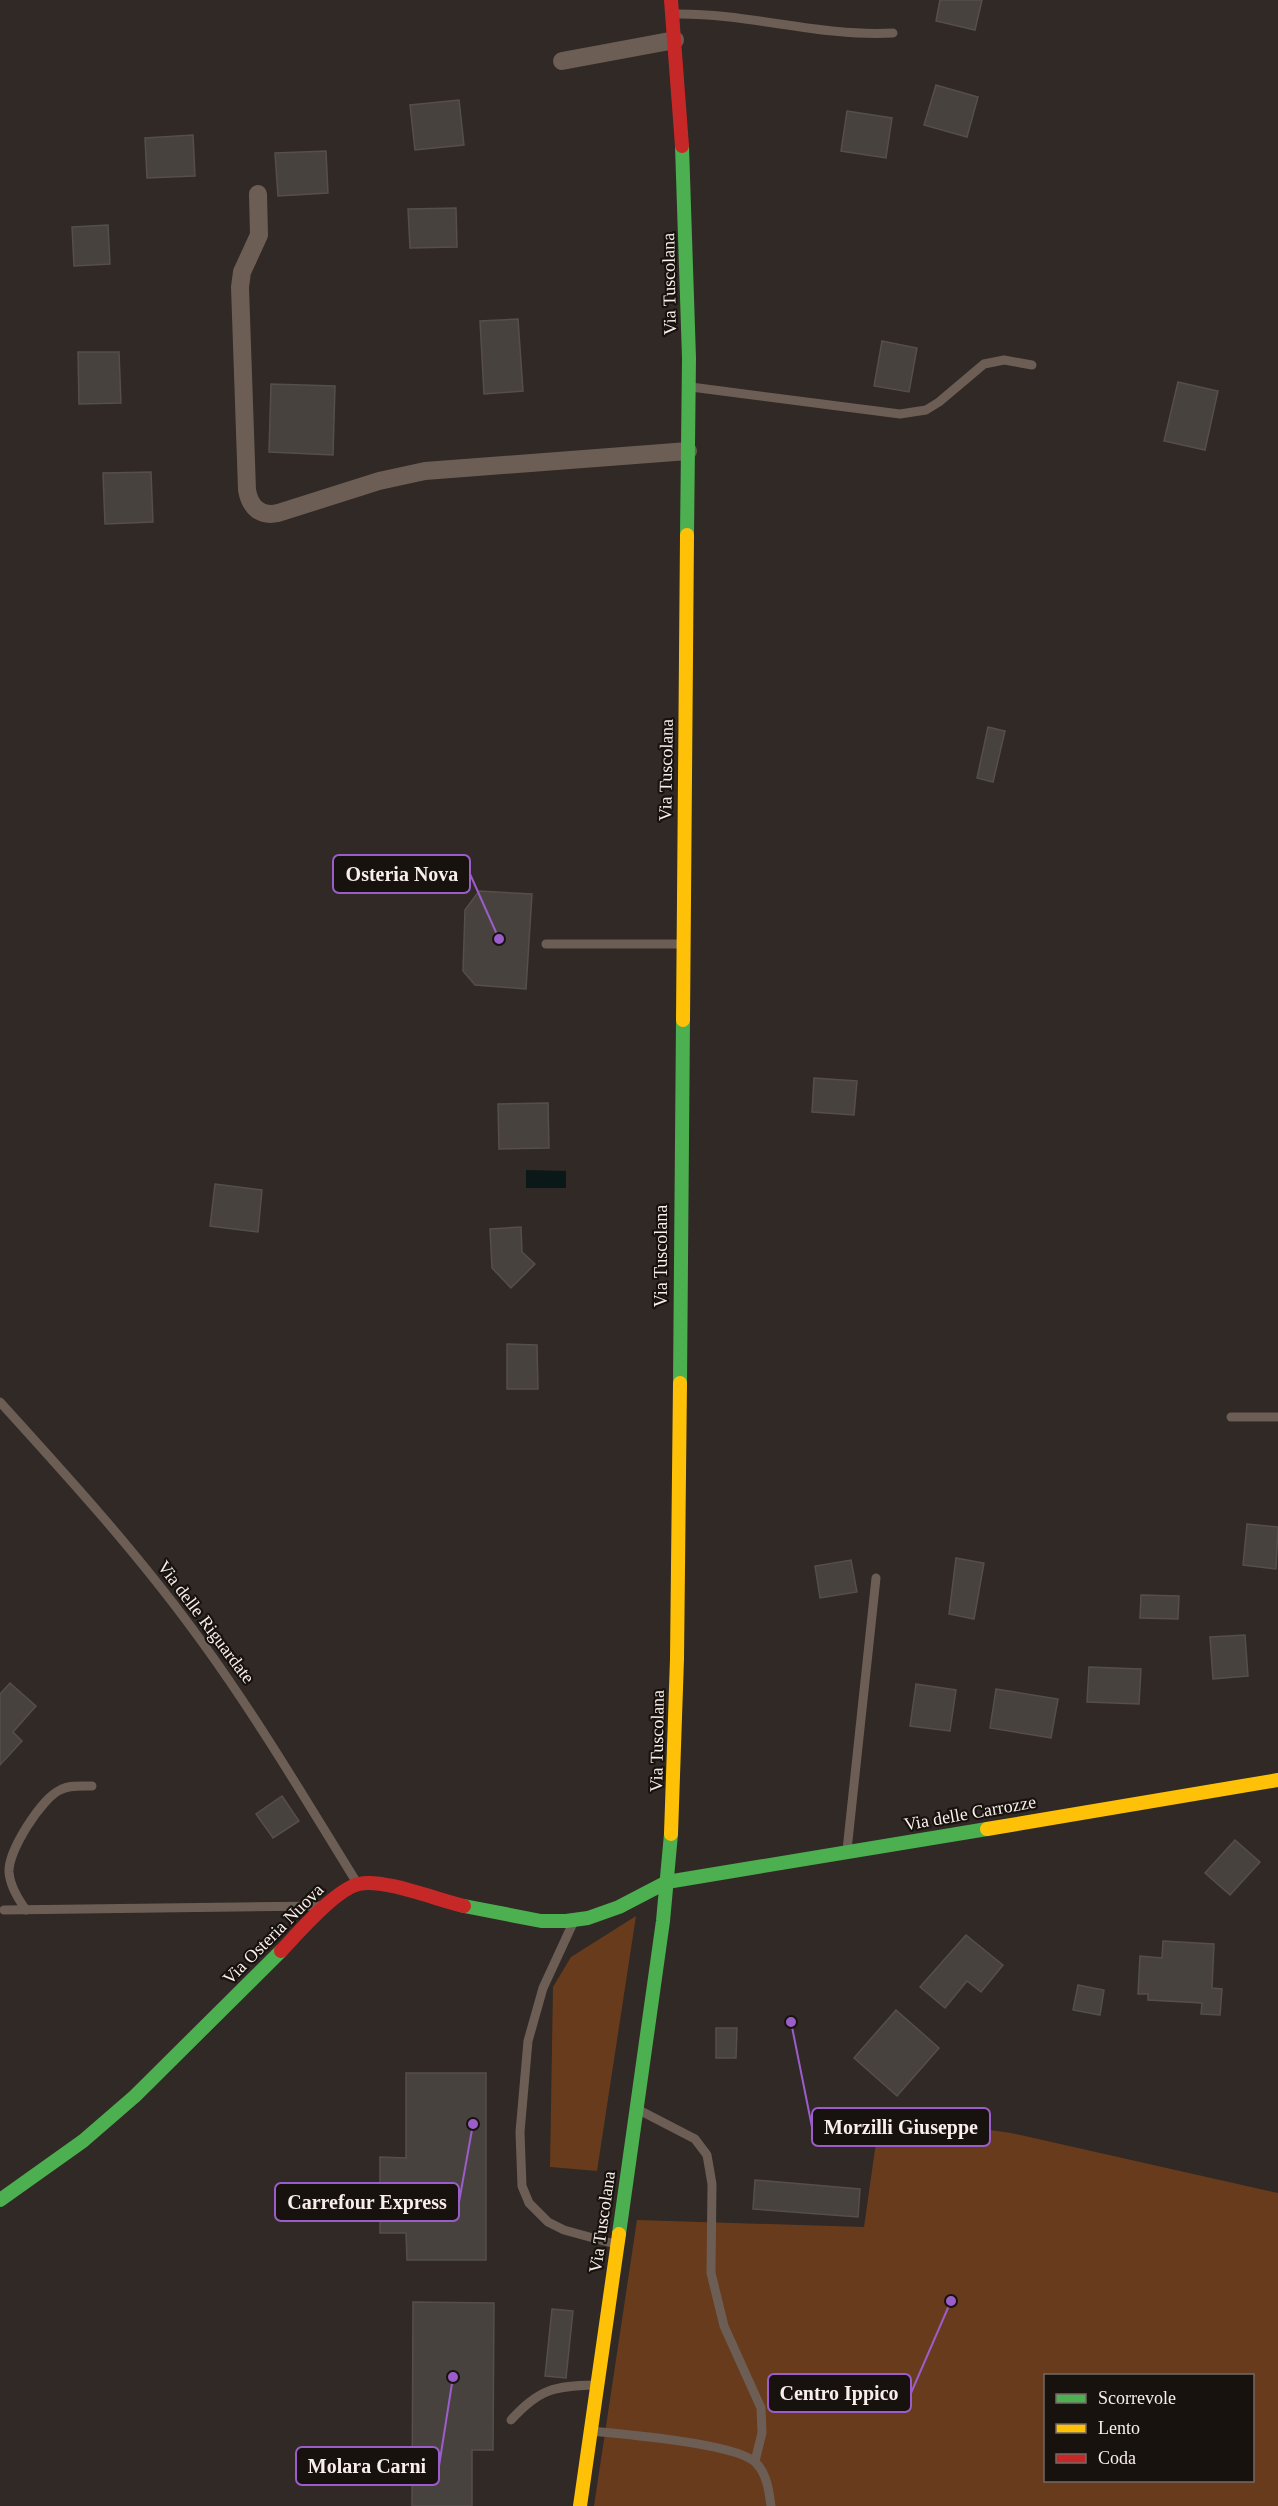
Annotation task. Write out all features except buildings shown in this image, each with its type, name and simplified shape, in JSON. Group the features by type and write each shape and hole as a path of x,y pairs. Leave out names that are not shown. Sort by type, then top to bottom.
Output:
{"main road":[{"name":"Via Tuscolana","path":"580,2506 668,1882 673,1810 688,387 685,191 671,0"},
{"name":"Via delle Carrozze","path":"668,1882 1278,1780"},
{"path":"358,1884 382,1884 526,1918 574,1921 606,1912 668,1882"},
{"name":"Via Osteria Nuova","path":"0,2200 75,2147 135,2096 325,1906 338,1894 358,1884"}],"street":[{"path":"562,61 675,40"},
{"path":"258,194 259,235 242,272 240,287 246,490 253,507 261,513 278,513 417,472 688,451"}],"lane":[{"path":"672,14 736,16 844,34 893,33"},
{"path":"688,387 900,414 926,410 939,402 984,363 1004,360 1032,365"},
{"path":"546,944 682,944"},
{"name":"Via delle Riguardate","path":"0,1402 136,1557 202,1642 260,1726 358,1884"},
{"path":"1231,1417 1278,1417"},
{"path":"847,1852 876,1578"},
{"path":"26,1910 16,1897 9,1871 11,1857 18,1843 42,1805 52,1795 62,1788 92,1786"},
{"path":"4,1910 325,1906"},
{"path":"574,1921 543,1988 528,2042 520,2132 522,2186 529,2203 548,2222 564,2230 617,2244"},
{"path":"637,2109 687,2134 701,2145 707,2155 712,2175 711,2273 724,2326 761,2408 762,2433 755,2461"},
{"path":"511,2420 526,2404 544,2391 564,2386 597,2385"},
{"path":"591,2431 713,2447 755,2461 766,2481 771,2506"}],"shaded area":[{"path":"526,1170 566,1171 566,1188 526,1188"},
{"path":"636,1916 597,2171 550,2167 553,1987 571,1957"},
{"path":"880,2114 1011,2133 1278,2193 1278,2506 594,2506 637,2220 864,2227"}],"traffic: fast":[{"path":"682,146 689,358 687,535"},
{"path":"680,1383 683,1020"},
{"path":"464,1906 541,1921 588,1918 619,1907 667,1882 987,1829"},
{"path":"619,2234 663,1921 671,1834"},
{"path":"0,2200 83,2141 135,2096 281,1951"}],"traffic: slow":[{"path":"683,1020 687,535"},
{"path":"671,1834 677,1659 680,1383"},
{"path":"987,1829 1278,1780"},
{"path":"580,2506 619,2234"}],"traffic: jam":[{"path":"671,0 682,146"},
{"path":"281,1951 329,1903 359,1884 382,1884 464,1906"}],"place":[{"name":"Osteria Nova","path":"499,939"},
{"name":"Morzilli Giuseppe","path":"791,2022"},
{"name":"Carrefour Express","path":"473,2124"},
{"name":"Centro Ippico","path":"951,2301"},
{"name":"Molara Carni","path":"453,2377"}]}
